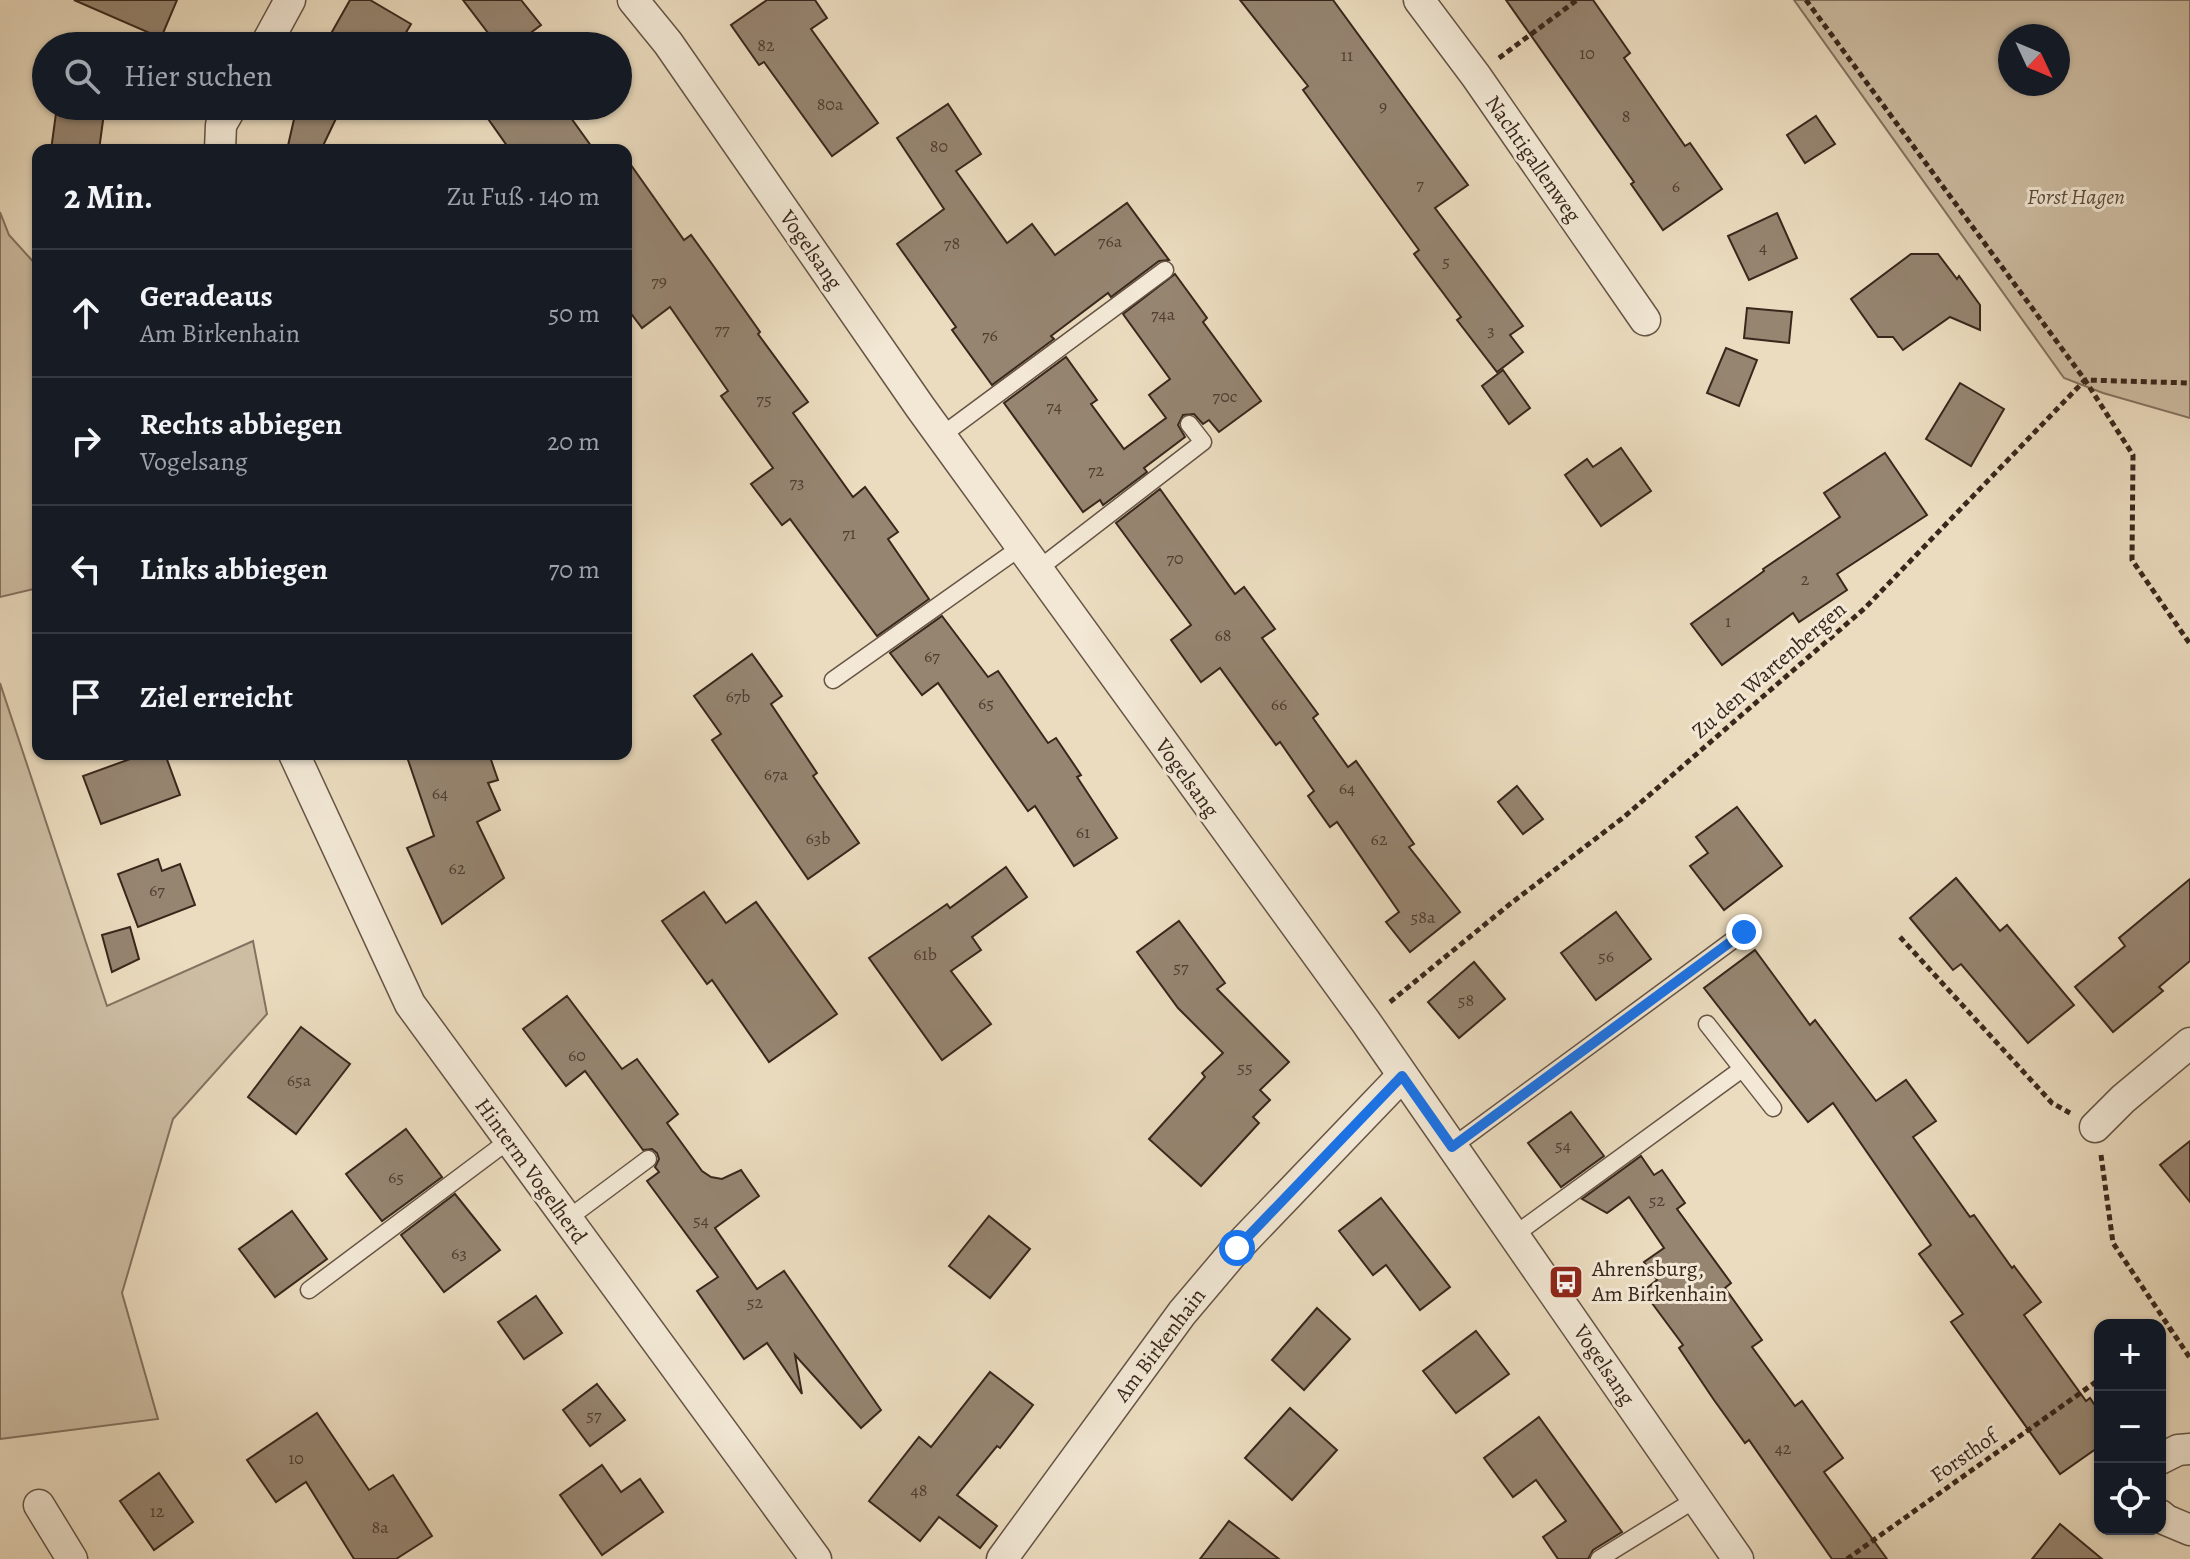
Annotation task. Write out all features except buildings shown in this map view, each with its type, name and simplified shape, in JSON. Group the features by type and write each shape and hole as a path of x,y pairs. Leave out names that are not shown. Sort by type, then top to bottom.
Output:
{"street":[{"path":"273,32 290,0"},
{"name":"Vogelsang","path":"633,0 668,43 941,436 1366,1022 1738,1559"},
{"name":"Nachtigallenweg","path":"1419,0 1476,76 1645,320"},
{"path":"220,144 224,120"},
{"name":"Hinterm Vogelherd","path":"297,760 410,1004 816,1559"},
{"path":"2095,1127 2123,1099 2190,1043"},
{"name":"Am Birkenhain","path":"1002,1559 1182,1313 1237,1248 1402,1076"},
{"path":"2166,1456 2190,1449"},
{"path":"39,1505 72,1559"},
{"path":"2166,1518 2190,1530"}],"lane":[{"path":"941,436 1165,270"},
{"path":"833,680 1029,558 1203,442 1189,424"},
{"path":"1452,1147 1744,932"},
{"path":"1707,1024 1773,1108"},
{"path":"1513,1236 1742,1069"},
{"path":"309,1290 508,1141"},
{"path":"566,1220 648,1159"},
{"path":"1599,1559 1696,1499"}],"path":[{"path":"1493,62 1577,0"},
{"path":"1806,0 1813,3 2085,380 2133,455 2132,560 2190,644"},
{"path":"2085,380 2190,383"},
{"name":"Zu den Wartenbergen","path":"1366,1022 1510,904 1624,817 1865,608 2085,380"},
{"path":"1900,937 2052,1103 2095,1127 2105,1172 2113,1243 2190,1358"},
{"path":"2166,1332 2171,1329"},
{"name":"Forsthof","path":"1847,1559 2094,1383"}],"green space":[{"name":"Forst Hagen","path":"1794,0 2190,0 2190,418 2103,393 2064,378"},
{"path":"0,212 9,235 32,260 32,589 0,597"},
{"path":"0,683 107,1006 253,941 267,1014 173,1119 122,1293 158,1419 0,1439"}],"place":[{"name":"Ahrensburg, Am Birkenhain","path":"1566,1282"}],"route":[{"path":"1237,1248 1402,1076 1452,1147 1744,932"}]}
